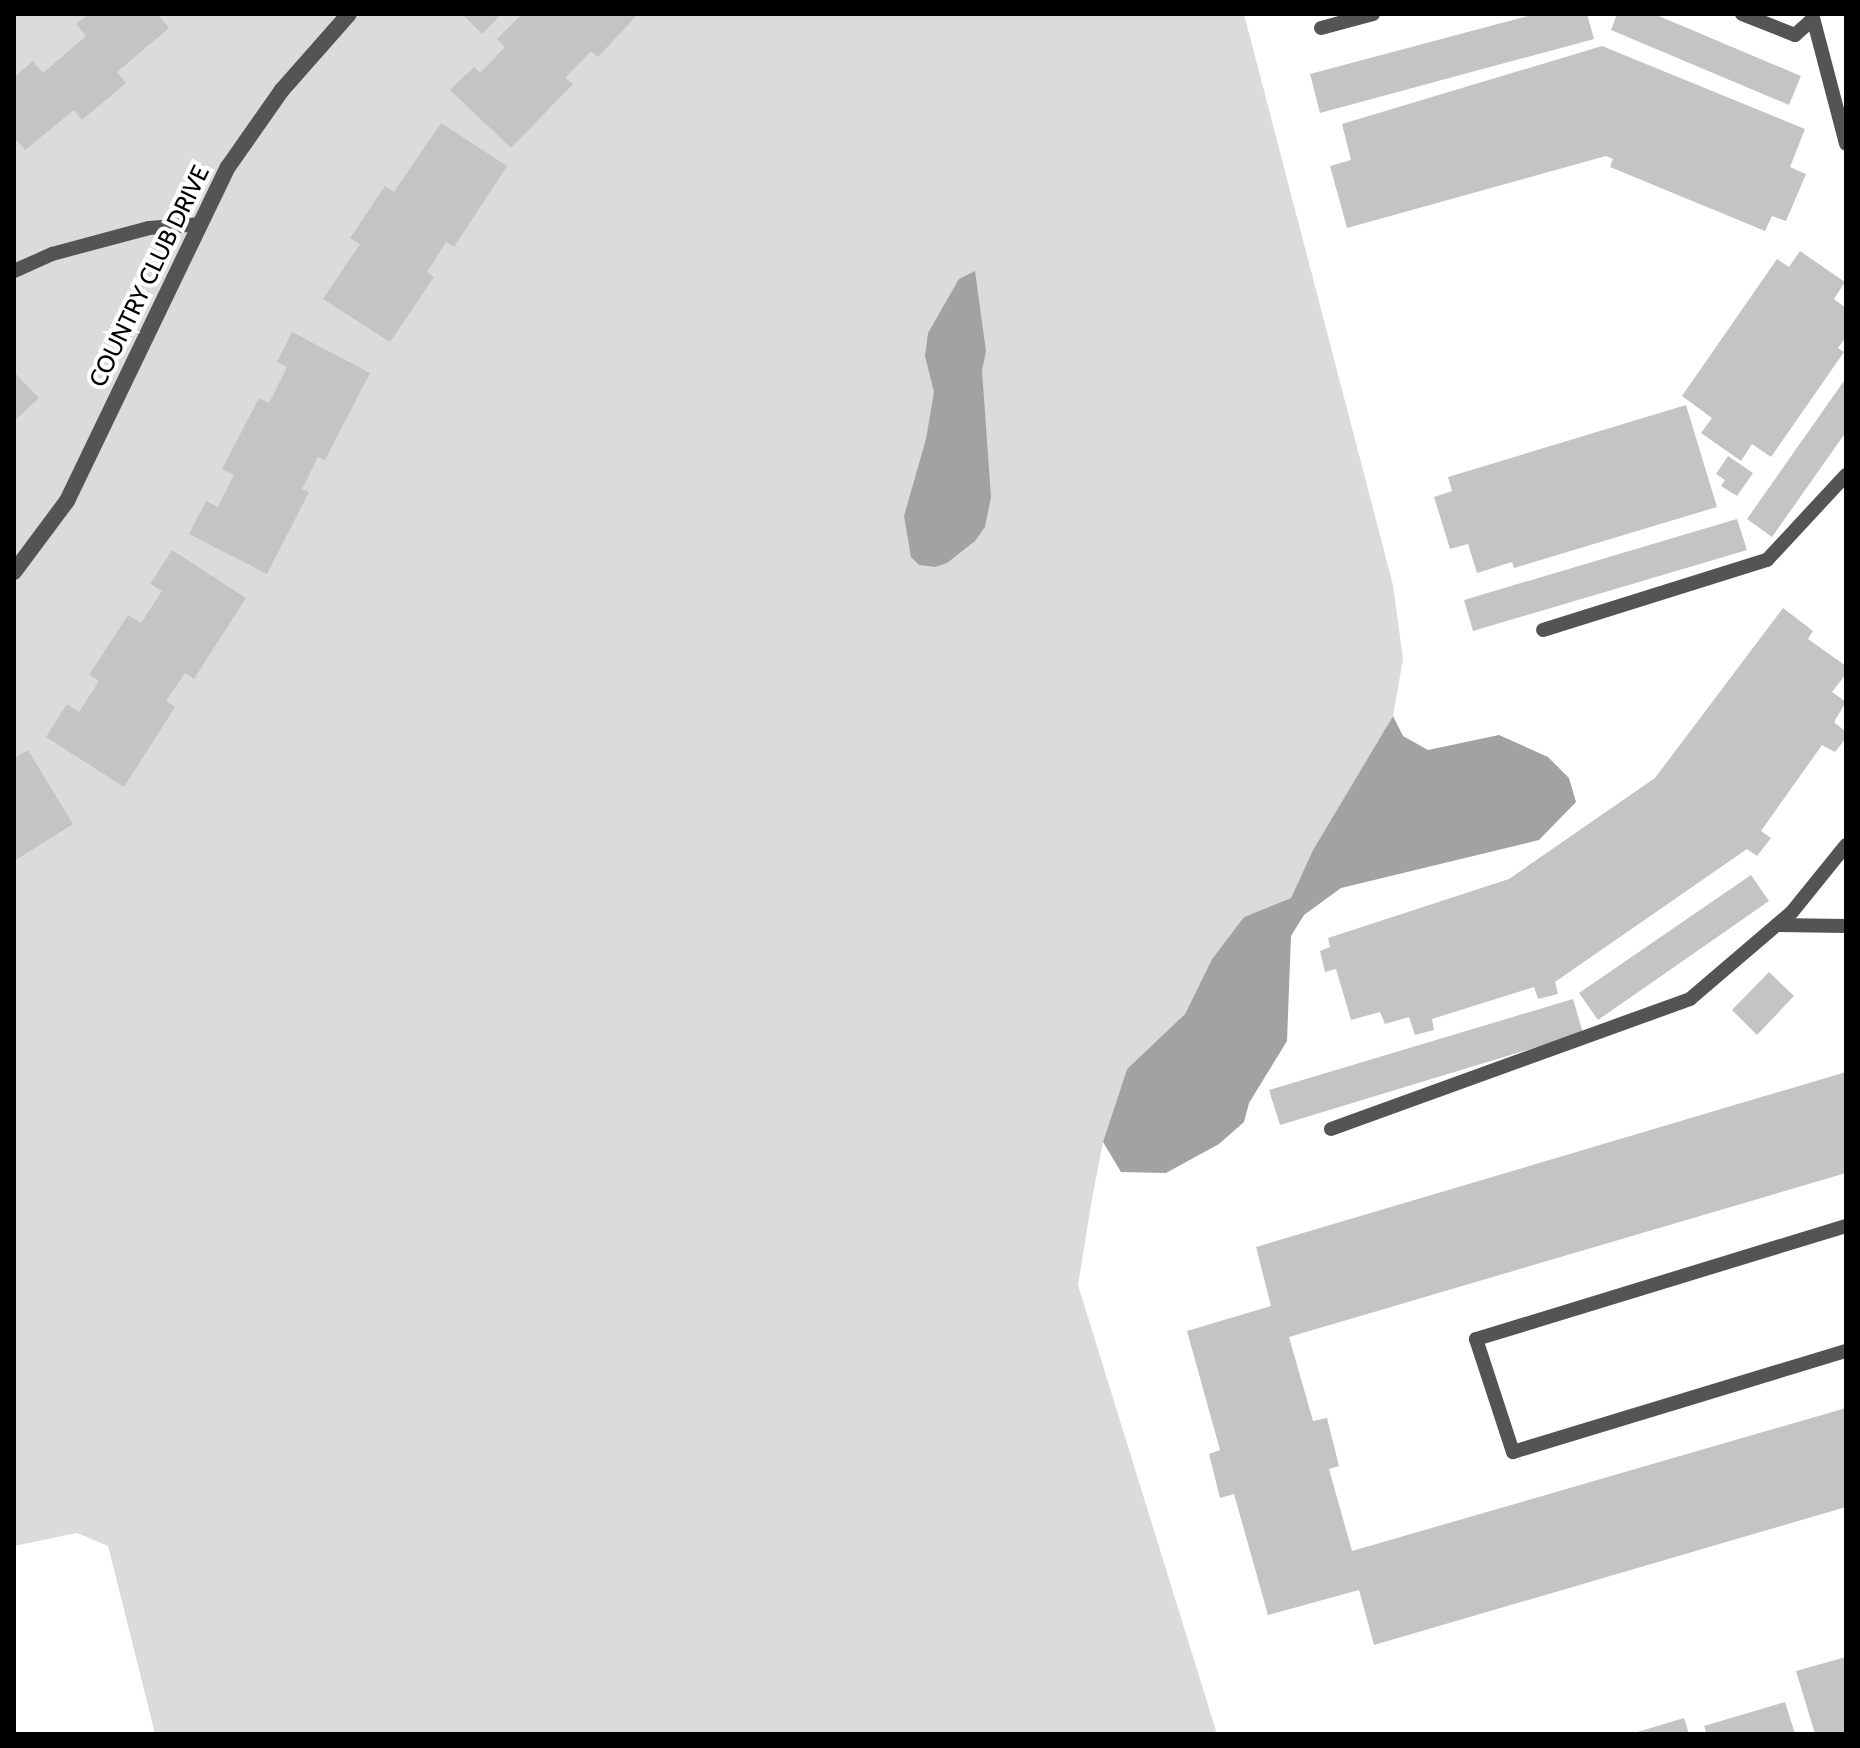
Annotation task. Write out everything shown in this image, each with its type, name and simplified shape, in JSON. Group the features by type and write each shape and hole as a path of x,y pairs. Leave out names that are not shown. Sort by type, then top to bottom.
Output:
{"street":[{"name":"COUNTRY CLUB DRIVE","path":"14,572 67,501 228,167 273,103 349,14"}],"lane":[{"path":"1321,28 1373,14"},
{"path":"1742,14 1795,35 1812,16"},
{"path":"1812,16 1846,144"},
{"path":"14,271 52,254 149,228 201,224"},
{"path":"1543,630 1767,560 1846,475"},
{"path":"1331,1129 1690,999 1777,925 1846,845"},
{"path":"1777,925 1846,926"},
{"path":"1846,1226 1476,1339 1513,1452 1846,1351"}],"shaded area":[{"path":"14,14 1244,14 1393,585 1403,659 1393,716 1313,850 1291,898 1244,917 1212,959 1185,1014 1127,1069 1103,1142 1092,1199 1078,1285 1217,1734 155,1734 108,1546 77,1533 14,1546"},
{"path":"975,271 986,351 982,370 991,497 985,527 975,541 947,563 935,567 919,565 911,557 904,516 926,439 934,392 925,356 928,333 959,279"},
{"path":"1393,716 1403,736 1428,750 1499,735 1548,757 1569,778 1576,802 1539,840 1341,888 1304,915 1291,936 1287,1041 1249,1103 1244,1122 1219,1144 1166,1173 1121,1172 1103,1142 1127,1069 1185,1014 1212,959 1244,917 1291,898 1313,850"}],"building":[{"path":"89,14 157,14 169,28 117,72 126,83 82,120 74,110 25,150 14,137 14,77 33,61 43,73 86,36 76,24"},
{"path":"462,14 501,14 482,34"},
{"path":"522,14 638,14 598,57 591,51 565,78 573,84 511,148 450,90 474,67 480,73 505,47 497,39"},
{"path":"1535,14 1587,14 1594,39 1320,113 1310,74"},
{"path":"1617,14 1654,14 1801,76 1789,105 1611,30"},
{"path":"1602,46 1805,129 1790,167 1806,174 1786,221 1772,216 1765,231 1610,167 1613,159 1606,156 1347,228 1330,166 1351,160 1342,124"},
{"path":"441,123 507,166 454,247 446,242 427,272 434,277 390,342 323,299 360,244 350,238 385,186 394,192"},
{"path":"1800,251 1845,282 1834,299 1846,308 1846,337 1838,348 1844,352 1771,457 1752,444 1741,461 1701,433 1712,418 1682,396 1777,259 1789,267"},
{"path":"292,332 370,373 325,460 318,457 302,489 309,492 267,574 189,534 206,501 218,507 234,475 222,469 259,398 269,403 287,367 277,362"},
{"path":"14,372 39,398 14,421"},
{"path":"1846,378 1846,432 1772,537 1747,519"},
{"path":"1686,405 1717,507 1514,568 1512,562 1477,573 1468,544 1450,549 1434,497 1452,491 1448,477"},
{"path":"1728,456 1753,473 1737,496 1721,486 1725,480 1716,474"},
{"path":"1737,519 1747,550 1473,631 1464,600"},
{"path":"172,550 246,598 194,679 185,673 166,701 175,707 124,787 46,737 67,704 79,712 99,681 89,675 128,615 141,623 162,591 150,584"},
{"path":"1783,608 1813,631 1808,639 1846,666 1846,674 1832,692 1846,702 1834,722 1846,732 1846,738 1835,752 1822,745 1761,831 1771,838 1757,856 1747,849 1555,982 1558,994 1538,999 1534,987 1432,1019 1434,1030 1415,1035 1409,1017 1385,1024 1380,1012 1351,1020 1336,969 1325,972 1320,951 1330,947 1328,938 1509,879 1655,778"},
{"path":"28,750 73,824 14,861 14,758"},
{"path":"1751,875 1769,901 1598,1020 1579,993"},
{"path":"1769,972 1794,996 1757,1035 1732,1010"},
{"path":"1573,999 1583,1033 1280,1125 1269,1090"},
{"path":"1846,1072 1846,1173 1289,1337 1313,1421 1327,1418 1339,1466 1329,1469 1352,1551 1846,1408 1846,1507 1374,1645 1359,1590 1268,1615 1234,1494 1220,1498 1209,1454 1220,1450 1187,1331 1271,1306 1256,1247"},
{"path":"1846,1657 1846,1734 1815,1734 1796,1671"},
{"path":"1785,1702 1795,1734 1707,1734 1704,1726"},
{"path":"1684,1718 1689,1734 1634,1733"}]}
